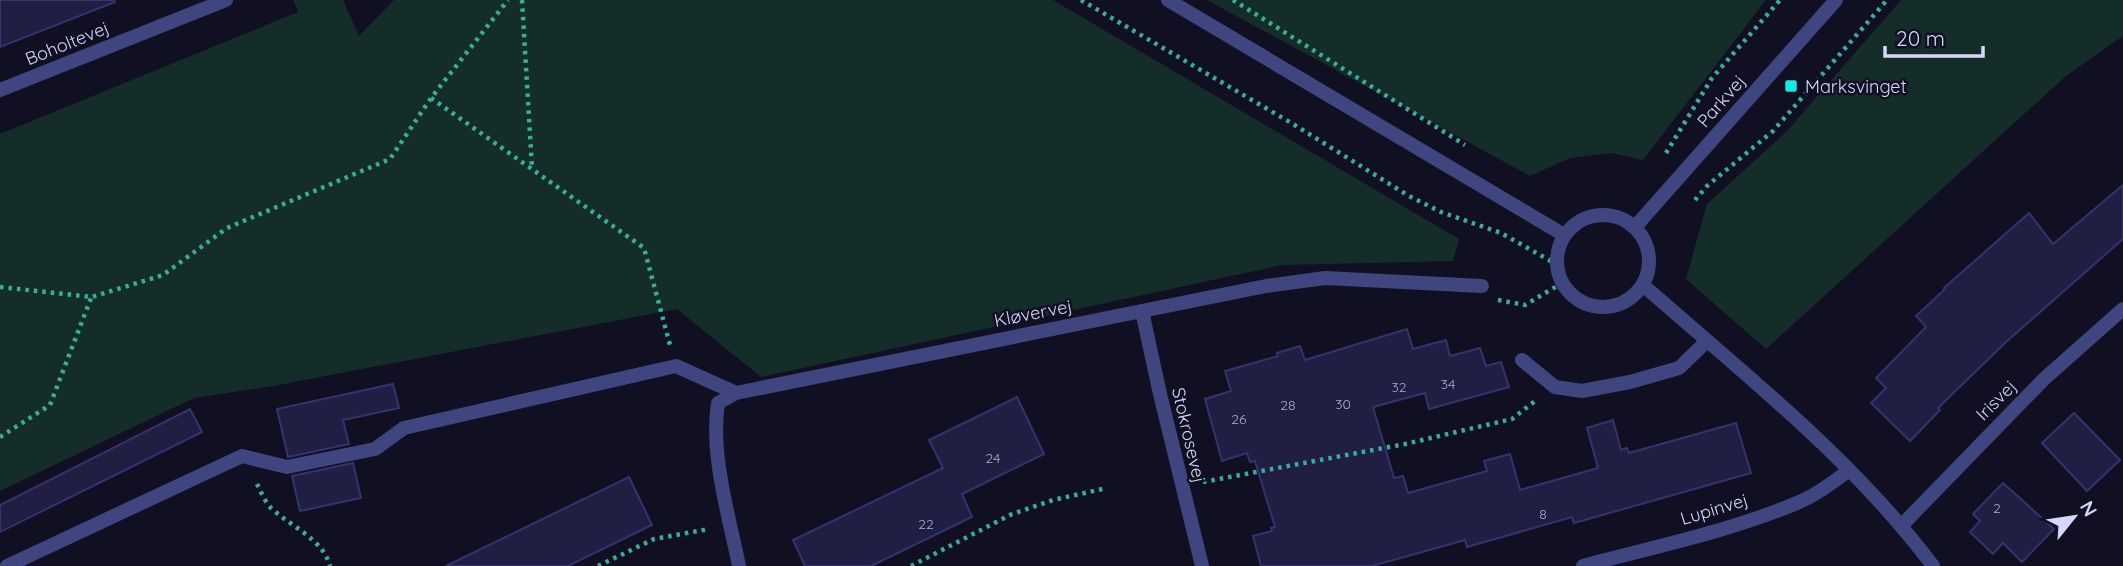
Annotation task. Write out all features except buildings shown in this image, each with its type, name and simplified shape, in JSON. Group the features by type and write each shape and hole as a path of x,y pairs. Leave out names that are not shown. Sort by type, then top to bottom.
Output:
{"street":[{"name":"Boholtevej","path":"0,90 226,0"},
{"path":"1168,0 1564,235"},
{"name":"Parkvej","path":"1635,227 1836,0"},
{"path":"1598,214 1624,219 1643,237 1648,249 1650,261 1643,285 1634,296 1622,304 1595,307 1582,303 1562,284 1556,264 1564,235 1573,225 1598,214"},
{"name":"Kløvervej","path":"736,393 1266,286 1325,278 1482,286"},
{"path":"1643,285 1762,388 1848,471 1902,525 1933,566"},
{"name":"Irisvej","path":"1902,525 2044,379 2123,309"},
{"name":"Stokrosevej","path":"1142,311 1181,486 1202,566"},
{"path":"1522,360 1555,387 1582,391 1679,368 1707,341"},
{"path":"7,566 242,456 287,467 375,449 404,428 676,366 736,393"},
{"path":"736,393 719,403 715,422 739,566"},
{"name":"Lupinvej","path":"1583,566 1731,525 1797,503 1848,471"}],"path":[{"path":"0,287 92,298 163,275 227,228 390,159 431,98 508,0"},
{"path":"522,0 532,169"},
{"path":"1081,0 1293,124 1409,197 1441,212 1501,233 1556,264"},
{"path":"1233,0 1468,147"},
{"path":"1661,161 1712,78 1780,0"},
{"path":"1690,204 1707,186 1773,131 1887,0"},
{"path":"431,98 644,248 676,366"},
{"path":"1482,286 1494,299 1525,305 1562,284"},
{"path":"0,437 50,405 92,298"},
{"path":"1181,486 1405,444 1512,419 1555,387"},
{"path":"242,456 269,506 304,533 327,556 330,566"},
{"path":"911,566 1012,514 1053,500 1107,488"},
{"path":"598,566 654,539 730,524"}],"green space":[{"path":"293,0 343,0 359,36 394,0 1053,0 1459,239 1453,261 1282,265 761,377 677,309 273,386 194,398 0,491 0,134 298,12"},
{"path":"1207,0 1766,0 1643,160 1611,153 1570,158 1530,176"},
{"path":"1901,0 2123,0 2123,36 2066,76 1766,349 1686,279 1707,204 1787,131"}],"place":[{"name":"Marksvinget","path":"1791,86"}]}
